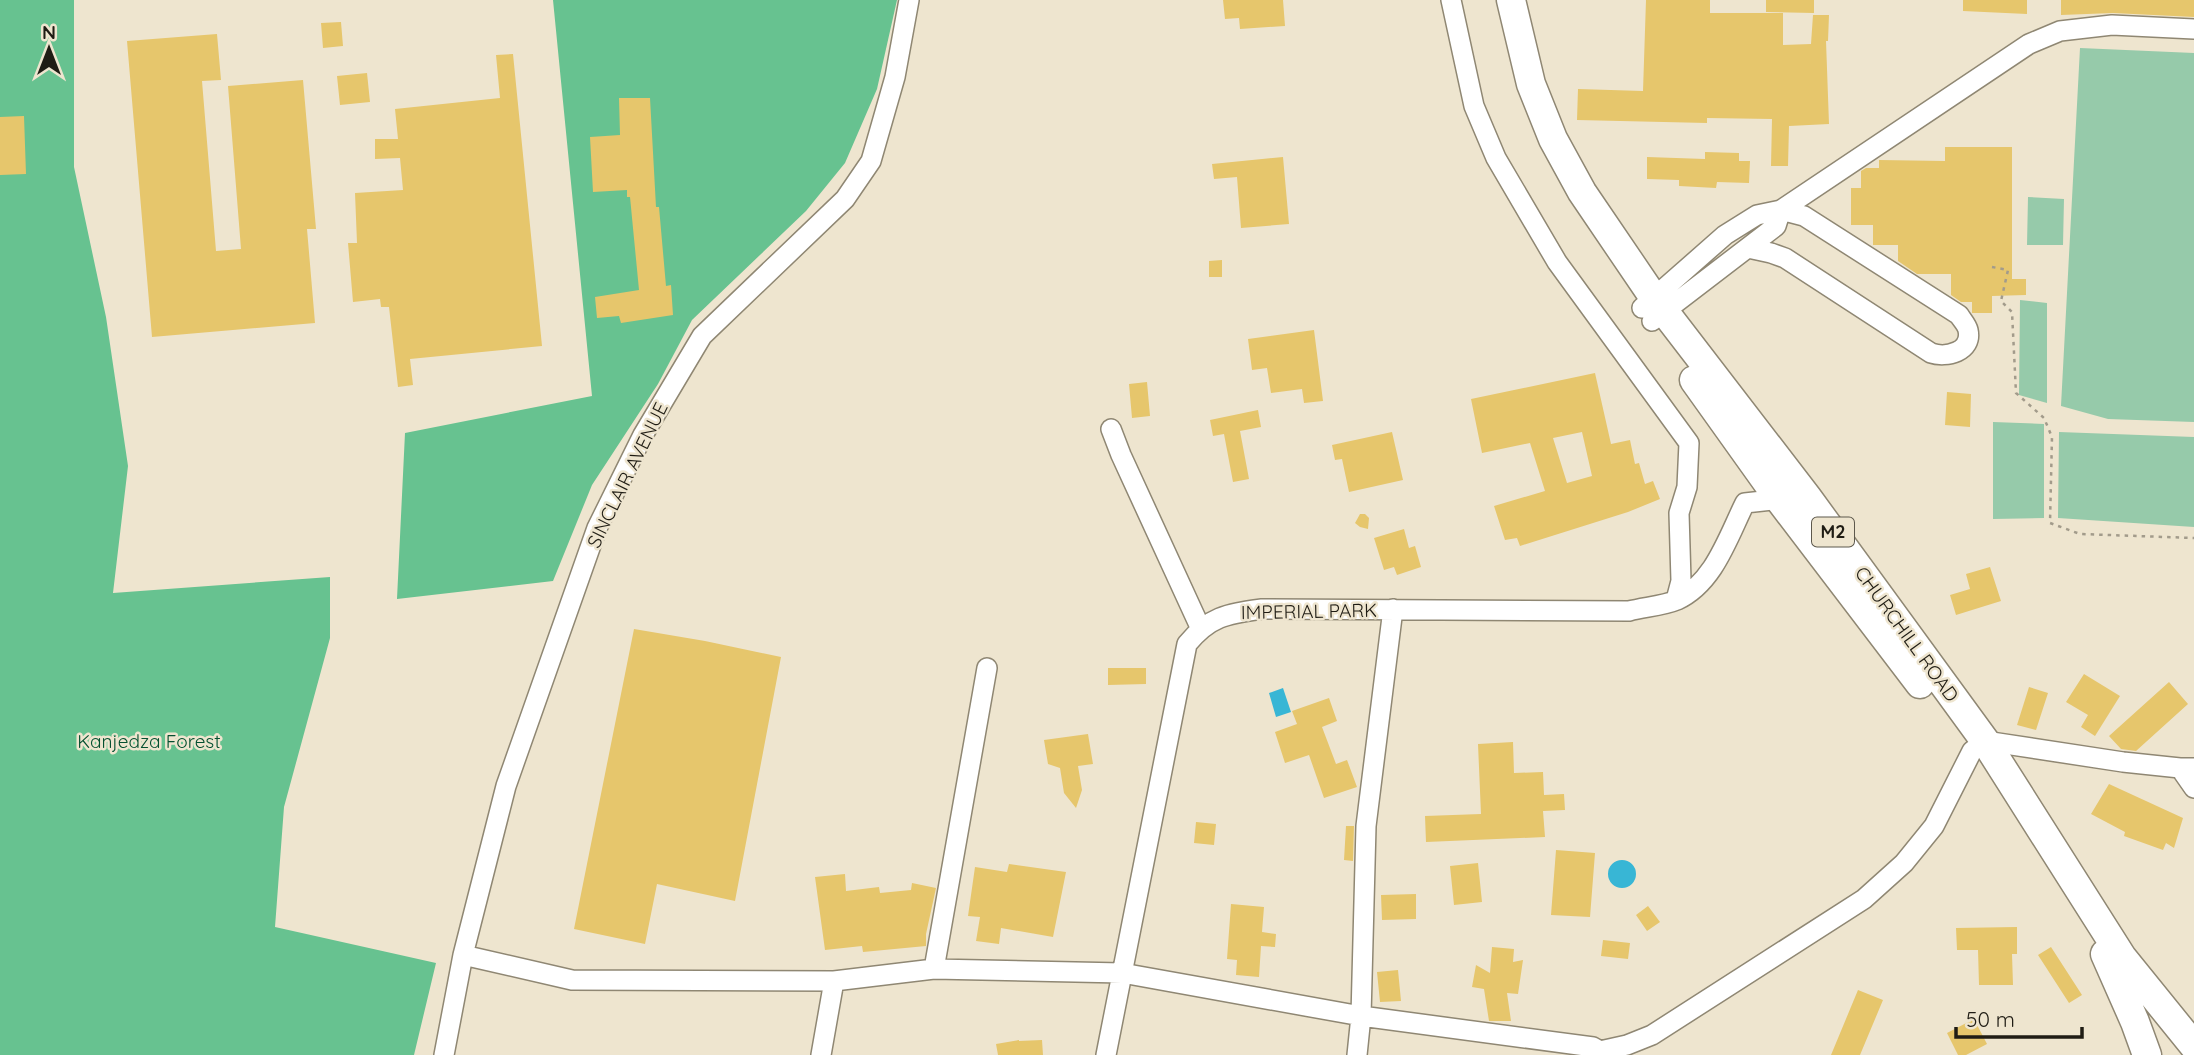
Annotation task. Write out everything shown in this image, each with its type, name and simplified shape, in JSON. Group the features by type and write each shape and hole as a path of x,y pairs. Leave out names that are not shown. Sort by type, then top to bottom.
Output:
{"highway":[{"name":"CHURCHILL ROAD","path":"1498,0 1518,87 1539,145 1568,199 1979,746 2122,957 2194,1048"},
{"name":"CHURCHILL ROAD","path":"1511,0 1531,84 1553,139 1653,310"},
{"name":"CHURCHILL ROAD","path":"1979,746 2109,962 2147,1055"},
{"name":"M2","path":"2158,1055 2177,1045 2194,1048"}],"street":[{"name":"SINCLAIR AVENUE","path":"444,1055 463,955 506,786 597,528 643,435 702,336 845,198 871,160 895,77 909,0"},
{"path":"1451,0 1474,106 1496,158 1557,262 1689,443 1687,487 1679,513 1681,581 1676,600"},
{"path":"1653,310 1776,226 1782,211 2029,44 2060,32 2112,25 2194,29"},
{"path":"1653,310 1725,235 1757,215 1782,211 1804,216 1959,315 1968,328 1966,343 1951,355 1931,353 1785,258 1743,251 1725,235"},
{"path":"1106,1055 1187,644 1200,628 1111,429"},
{"name":"IMPERIAL PARK","path":"1200,628 1216,618 1233,613 1262,610 1629,611 1676,600 1693,589 1714,565 1745,503 1793,498"},
{"path":"1357,1055 1361,1016 1366,826 1393,610"},
{"path":"934,969 987,668"},
{"path":"463,955 572,980 834,981 934,969 1122,973 1361,1016 1593,1047 1601,1053 1627,1045 1675,1022 1864,899 1904,863 1934,826 1979,746 2187,768 2194,788"},
{"path":"821,1055 834,981"}],"path":[{"path":"1992,267 2008,270 2001,301 2012,312 2016,393 2044,418 2052,438 2050,523 2080,534 2194,538"}],"green space":[{"name":"Kanjedza Forest","path":"0,0 74,0 74,167 106,317 128,466 113,593 330,577 330,638 284,807 275,927 436,963 414,1055 0,1055"},
{"path":"553,0 897,0 877,89 845,163 806,211 692,320 658,384 592,485 553,581 397,599 405,433 592,396"},
{"path":"2080,48 2194,53 2194,422 2108,419 2061,406"},
{"path":"2028,197 2064,199 2063,245 2027,245"},
{"path":"2020,300 2047,303 2047,403 2019,395"},
{"path":"1993,422 2044,424 2044,518 1993,519"},
{"path":"2059,432 2194,437 2194,527 2058,518"}],"water":[{"path":"1283,688 1291,712 1276,717 1269,693"},
{"path":"1622,860 1632,864 1636,874 1632,884 1622,888 1612,884 1608,874 1612,864"}],"building":[{"path":"1223,0 1283,0 1285,26 1240,29 1239,18 1225,19"},
{"path":"1646,0 1710,0 1710,13 1783,13 1783,45 1811,44 1813,15 1829,15 1826,41 1829,124 1789,126 1788,166 1771,166 1772,119 1707,118 1707,123 1577,120 1578,89 1643,91"},
{"path":"1766,0 1814,0 1814,13 1766,12"},
{"path":"1963,0 2027,0 2027,14 1963,11"},
{"path":"2061,0 2194,0 2194,17 2113,13 2061,15"},
{"path":"341,22 343,46 323,48 321,23"},
{"path":"217,34 221,80 202,81 216,251 241,249 228,86 303,80 316,229 307,229 315,323 152,337 127,41"},
{"path":"513,54 542,346 410,359 413,385 398,387 389,307 381,307 380,299 353,302 348,243 357,243 355,193 403,190 400,158 375,159 375,139 398,139 395,109 500,98 496,55"},
{"path":"367,73 370,102 340,105 337,76"},
{"path":"619,98 650,98 656,207 659,207 666,286 671,285 673,315 621,323 619,316 597,318 595,297 639,290 630,197 627,197 627,190 593,192 590,137 620,135"},
{"path":"24,116 26,174 0,175 0,117"},
{"path":"1945,147 2012,147 2012,279 2026,279 2026,295 1992,296 1992,313 1972,313 1972,302 1961,302 1951,295 1951,274 1917,274 1898,261 1898,245 1873,245 1873,225 1851,225 1851,188 1861,188 1861,171 1866,168 1879,168 1879,160 1945,161"},
{"path":"1705,152 1739,153 1739,161 1750,161 1749,183 1717,182 1716,188 1679,186 1679,180 1647,179 1647,157 1705,159"},
{"path":"1283,157 1289,224 1241,228 1237,177 1214,179 1212,164"},
{"path":"1222,260 1222,277 1209,277 1209,261"},
{"path":"1314,330 1323,401 1304,403 1302,389 1271,393 1267,368 1252,370 1248,339"},
{"path":"1595,373 1611,444 1630,440 1635,464 1639,463 1645,484 1653,481 1660,499 1628,512 1520,546 1517,538 1505,540 1494,506 1545,491 1530,443 1482,453 1471,399","holes":["1582,432 1592,476 1567,483 1553,438"]},
{"path":"1147,382 1150,416 1132,418 1129,384"},
{"path":"1947,392 1971,394 1970,427 1945,425"},
{"path":"1258,410 1261,427 1240,431 1249,479 1233,482 1224,434 1213,436 1210,420"},
{"path":"1392,432 1403,480 1349,492 1342,459 1335,460 1332,445"},
{"path":"1360,514 1369,518 1368,529 1355,523"},
{"path":"1404,529 1409,548 1415,546 1421,567 1397,575 1394,567 1384,570 1374,538"},
{"path":"1990,567 2001,601 1956,615 1950,595 1970,589 1966,574"},
{"path":"634,629 781,657 735,901 657,884 645,944 574,929"},
{"path":"1108,668 1146,668 1146,684 1108,685"},
{"path":"2084,674 2120,696 2095,736 2081,727 2088,715 2066,702"},
{"path":"2169,682 2188,704 2136,751 2121,749 2109,736"},
{"path":"2029,687 2048,693 2036,730 2017,725"},
{"path":"1329,698 1337,721 1322,727 1336,764 1347,760 1357,787 1324,798 1309,755 1285,763 1275,732 1297,724 1292,711"},
{"path":"1088,734 1093,764 1078,766 1082,790 1076,808 1064,793 1060,768 1048,764 1044,740"},
{"path":"1513,742 1514,773 1543,772 1544,795 1564,794 1565,810 1543,811 1545,837 1426,842 1425,816 1481,814 1478,744"},
{"path":"2109,784 2183,818 2174,848 2166,843 2163,850 2124,836 2125,832 2091,814"},
{"path":"1196,822 1216,824 1214,845 1194,843"},
{"path":"1346,826 1354,826 1353,861 1344,860"},
{"path":"1556,850 1595,853 1590,917 1551,915"},
{"path":"1478,863 1482,902 1454,905 1450,866"},
{"path":"1009,864 1066,872 1053,937 1001,928 999,944 976,941 980,917 968,916 975,867 1007,872"},
{"path":"845,874 846,891 879,887 880,893 911,890 912,883 936,888 926,946 863,952 862,946 825,950 815,877"},
{"path":"1416,894 1416,919 1382,920 1381,895"},
{"path":"1231,904 1264,907 1262,932 1276,934 1275,947 1261,946 1259,977 1236,975 1237,960 1227,959"},
{"path":"1648,906 1660,922 1647,931 1636,915"},
{"path":"2017,927 2017,954 2012,954 2013,985 1979,985 1978,950 1957,950 1956,928"},
{"path":"1603,940 1630,943 1628,959 1601,956"},
{"path":"1492,947 1514,949 1513,962 1523,960 1518,994 1507,993 1511,1021 1489,1021 1484,989 1472,987 1476,965 1490,973"},
{"path":"2051,947 2082,995 2069,1003 2038,955"},
{"path":"1398,970 1401,1001 1380,1002 1377,972"},
{"path":"1858,990 1883,1000 1860,1055 1831,1055"},
{"path":"1974,1019 1987,1044 1966,1055 1958,1055 1947,1033"},
{"path":"1042,1040 1043,1055 998,1055 996,1044"}]}
